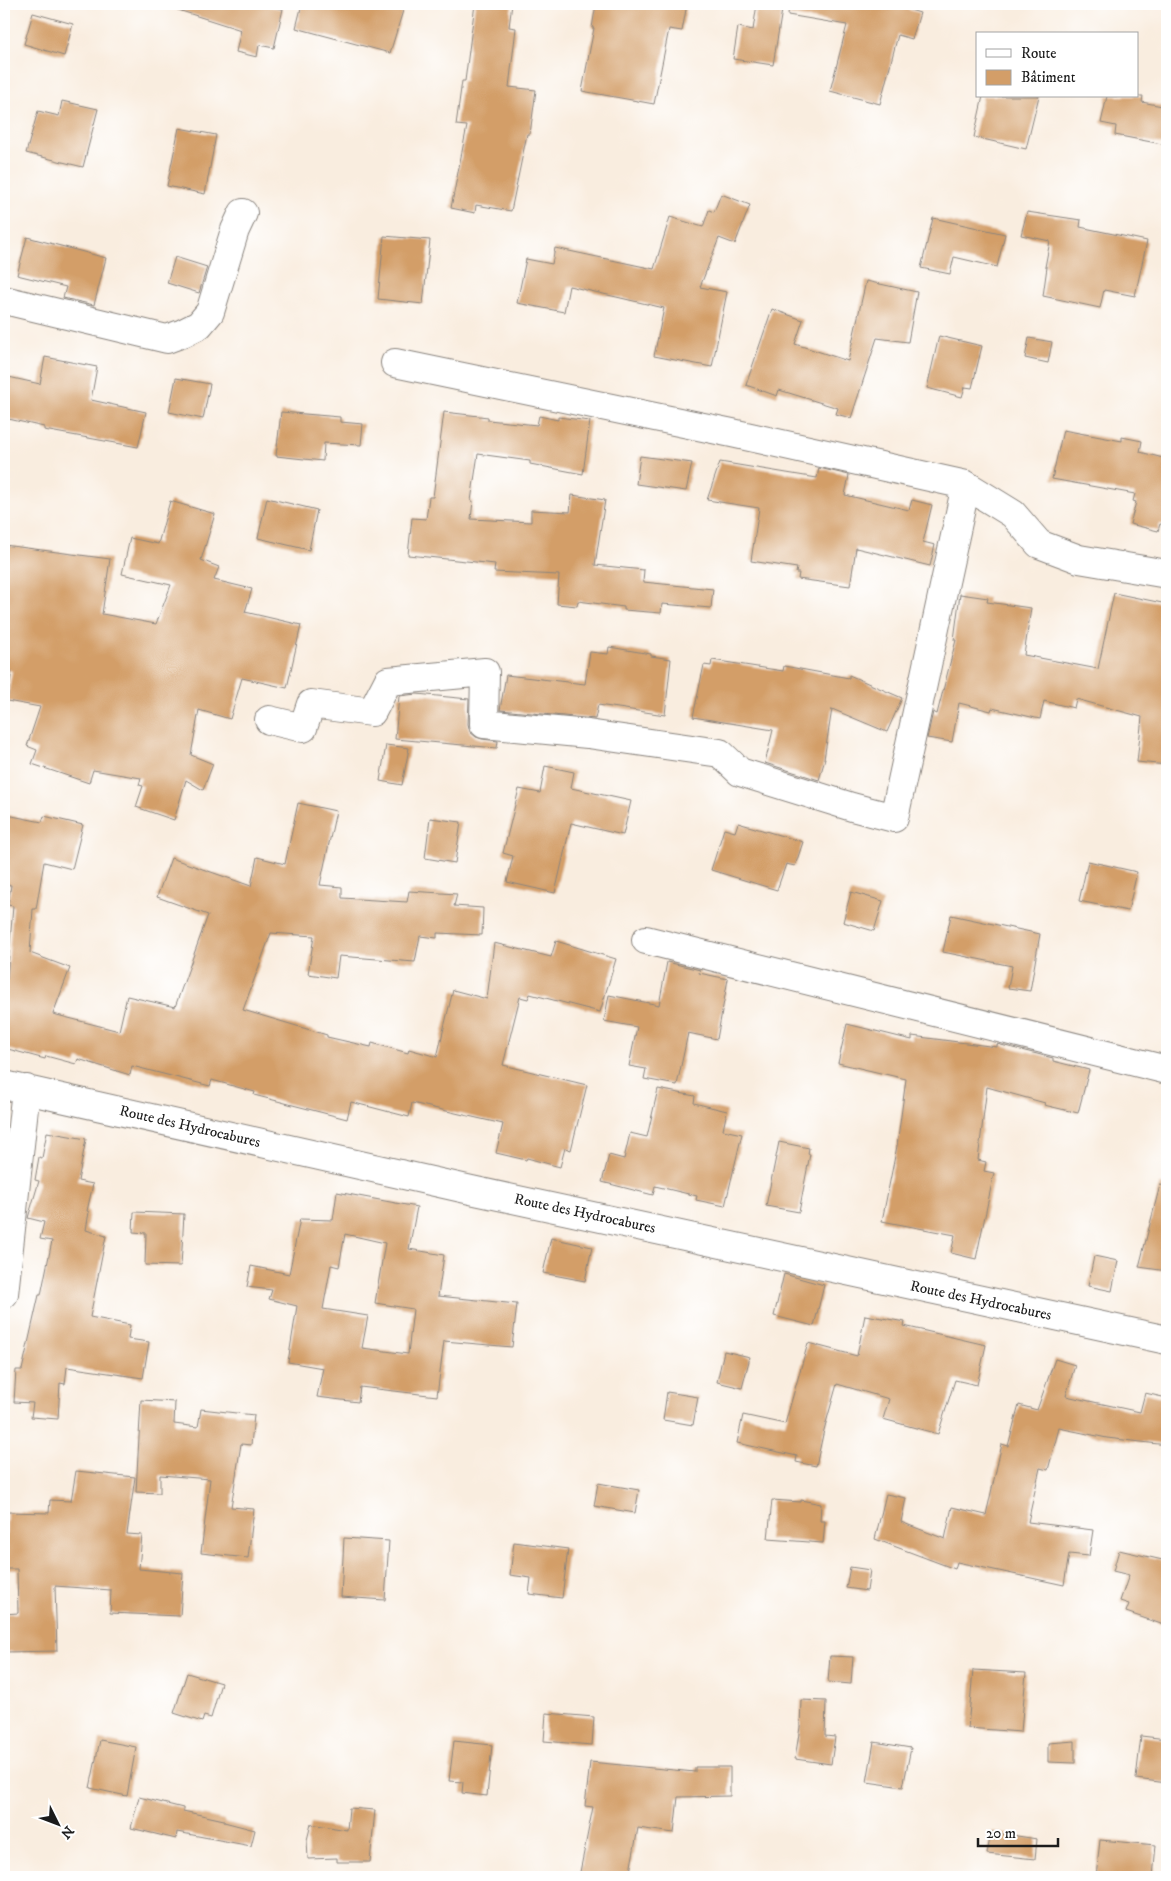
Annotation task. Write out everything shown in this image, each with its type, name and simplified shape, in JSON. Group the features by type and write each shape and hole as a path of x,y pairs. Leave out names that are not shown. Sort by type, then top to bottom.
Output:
{"street":[{"path":"4,300 167,339 199,325 210,312 243,213"},
{"path":"395,364 732,433 966,486 1013,514 1039,544 1079,559 1167,574"},
{"path":"269,720 303,728 311,704 372,712 388,681 485,672 484,724 588,734 720,752 740,772 894,818 966,486"},
{"path":"646,940 1167,1070"},
{"path":"4,1294 15,1087"},
{"name":"Route des Hydrocabures","path":"15,1087 462,1187 1167,1340"}],"building":[{"path":"173,4 257,4 283,9 274,48 259,45 257,57 236,52 241,30 172,8"},
{"path":"302,4 405,4 390,53 296,28"},
{"path":"475,4 512,4 509,27 516,28 509,87 536,90 530,134 527,134 511,211 476,205 475,213 451,208 467,126 456,125 462,81 465,81"},
{"path":"596,4 687,4 682,31 669,29 654,104 582,91 594,28 592,28"},
{"path":"757,4 783,4 773,65 733,59 738,27 753,30"},
{"path":"789,4 890,4 920,13 912,39 898,35 880,104 830,91 847,25 788,15"},
{"path":"33,13 73,24 64,56 24,44"},
{"path":"1138,96 1143,96 1142,102 1167,107 1167,145 1115,135 1116,126 1101,123 1107,98 1138,98"},
{"path":"983,98 1039,98 1026,149 974,137"},
{"path":"62,101 98,109 83,167 26,153 38,111 59,116"},
{"path":"179,128 216,135 205,194 167,186"},
{"path":"721,194 750,205 735,244 719,238 700,287 727,292 712,367 654,356 664,308 569,286 564,312 517,303 526,259 552,264 555,248 654,269 670,217 703,227 709,210 714,212"},
{"path":"1027,212 1081,220 1080,227 1147,241 1135,296 1104,290 1100,308 1043,296 1047,267 1045,267 1050,241 1021,235"},
{"path":"933,218 1005,234 997,267 954,257 950,274 921,268"},
{"path":"384,236 430,240 423,304 378,299"},
{"path":"27,237 106,258 94,305 63,298 66,287 17,275"},
{"path":"175,257 207,267 199,293 167,283"},
{"path":"866,281 917,292 908,342 877,338 851,418 836,414 838,408 779,390 777,396 746,385 772,309 803,320 795,344 848,361"},
{"path":"939,336 982,346 972,388 965,387 962,397 927,388"},
{"path":"1029,338 1052,342 1048,363 1025,358"},
{"path":"45,357 97,367 91,400 146,412 138,447 44,430 44,427 4,418 4,376 40,384"},
{"path":"176,378 210,384 203,419 169,412"},
{"path":"281,412 340,417 340,422 363,424 361,445 324,443 323,461 276,456"},
{"path":"444,412 488,417 488,420 537,425 539,416 558,420 558,417 590,421 583,474 530,464 530,461 478,454 471,501 473,501 471,519 531,522 531,510 570,512 572,495 605,500 595,565 644,570 643,582 713,589 711,608 662,604 661,613 624,610 624,607 578,601 577,606 557,604 559,575 494,572 495,564 408,555 412,518 426,519 429,497 433,497"},
{"path":"1063,430 1122,441 1122,437 1142,441 1140,452 1167,459 1167,525 1160,524 1158,531 1130,524 1136,502 1133,501 1135,494 1052,479"},
{"path":"640,456 692,463 686,491 636,484"},
{"path":"720,462 817,478 819,468 849,475 845,495 909,510 912,500 932,505 923,542 935,545 930,566 856,548 850,586 798,579 799,573 796,573 797,568 751,561 759,508 707,500"},
{"path":"267,498 317,510 309,550 258,538"},
{"path":"170,501 215,514 201,560 219,567 214,580 252,589 245,612 301,625 287,688 242,678 230,719 199,710 191,755 213,764 203,790 186,780 174,820 136,807 143,786 139,785 141,778 93,770 89,783 32,764 37,750 27,746 40,707 7,701 12,671 4,669 4,545 110,559 102,614 156,624 171,585 122,574 130,538 158,544"},
{"path":"1114,593 1167,604 1167,765 1137,762 1142,717 1076,699 1074,708 1044,701 1040,719 992,708 991,711 959,703 952,742 927,738 933,712 937,714 956,640 954,640 960,594 988,598 987,602 1031,608 1024,655 1098,669"},
{"path":"609,647 671,659 665,715 598,705 595,719 500,710 506,675 585,684 590,652 608,654"},
{"path":"712,660 783,671 784,666 849,678 849,675 902,698 887,732 832,709 825,759 819,780 765,763 773,730 693,717 704,665 711,666"},
{"path":"417,694 469,699 468,724 470,732 482,739 498,741 497,748 395,739 399,696"},
{"path":"386,745 409,748 402,785 380,781"},
{"path":"545,766 574,772 571,788 631,801 623,835 571,823 555,893 507,882 513,856 503,853 519,789 540,793"},
{"path":"298,803 336,811 320,885 342,887 342,898 407,902 409,891 457,894 454,906 483,908 482,935 437,933 437,938 420,936 415,962 339,956 336,978 308,974 314,936 271,933 243,1010 327,1035 327,1037 371,1047 372,1043 408,1053 409,1049 437,1057 453,990 487,999 494,943 551,957 556,941 616,959 600,1012 530,994 528,999 520,997 503,1065 587,1085 571,1150 565,1148 560,1167 527,1158 526,1160 496,1153 503,1124 412,1103 409,1117 351,1102 347,1119 254,1095 255,1092 212,1080 210,1086 132,1066 130,1075 78,1059 76,1064 46,1056 45,1059 4,1048 4,979 7,979 13,906 8,905 11,885 4,884 4,830 7,815 42,822 44,816 83,825 72,869 44,862 36,909 33,909 30,953 70,968 53,1014 119,1031 127,996 175,1007 208,915 157,897 171,858 251,886 257,857 285,864"},
{"path":"430,818 461,822 455,863 425,858"},
{"path":"738,823 803,842 795,866 786,864 777,890 711,870 724,829 735,832"},
{"path":"1088,861 1137,872 1128,911 1079,901"},
{"path":"851,892 883,901 874,931 843,922"},
{"path":"951,915 1040,934 1030,991 1008,988 1012,966 943,952"},
{"path":"667,962 700,970 699,973 728,979 717,1039 688,1033 677,1085 644,1079 646,1069 629,1066 637,1027 604,1021 609,995 659,1005"},
{"path":"847,1024 912,1040 912,1036 997,1047 997,1044 1053,1058 1053,1061 1089,1070 1078,1113 1044,1105 1045,1103 987,1087 978,1160 986,1162 984,1171 994,1173 976,1259 951,1253 955,1235 882,1221 897,1146 906,1079 838,1063"},
{"path":"658,1089 695,1096 694,1103 727,1111 723,1130 742,1134 725,1206 696,1200 697,1196 655,1186 653,1195 602,1182 609,1155 624,1159 630,1133 647,1137"},
{"path":"47,1132 86,1139 78,1181 93,1184 87,1211 89,1212 86,1230 106,1236 90,1317 130,1325 128,1339 149,1342 143,1378 67,1367 65,1384 60,1383 58,1419 31,1417 33,1403 14,1402 16,1370 22,1370 39,1295 41,1295 52,1241 40,1239 44,1222 28,1218 39,1181 35,1180 39,1157 42,1158"},
{"path":"779,1142 809,1148 808,1154 810,1154 799,1212 766,1206"},
{"path":"1160,1185 1167,1186 1167,1271 1139,1267"},
{"path":"337,1192 417,1207 409,1249 444,1255 438,1296 517,1304 512,1347 444,1341 437,1396 360,1387 358,1402 317,1397 323,1368 288,1362 297,1306 269,1299 272,1290 247,1287 251,1266 289,1274 300,1219 333,1220","holes":["345,1234 385,1243 375,1303 413,1309 408,1354 362,1348 368,1316 323,1309 331,1265 339,1267"]},
{"path":"134,1212 184,1214 181,1266 145,1265 146,1233 133,1232"},
{"path":"551,1238 592,1247 585,1281 543,1273"},
{"path":"1094,1256 1118,1261 1112,1291 1088,1286"},
{"path":"784,1274 824,1285 814,1326 774,1316"},
{"path":"865,1315 905,1322 904,1326 986,1345 977,1385 955,1380 938,1434 883,1419 889,1399 837,1384 816,1466 796,1462 797,1456 737,1443 743,1415 785,1424 808,1343 857,1356"},
{"path":"724,1351 750,1357 742,1388 717,1382"},
{"path":"1055,1359 1075,1365 1066,1396 1140,1412 1145,1393 1167,1398 1167,1445 1107,1438 1059,1428 1048,1470 1040,1468 1028,1522 1093,1530 1089,1556 1069,1554 1064,1585 957,1562 955,1569 875,1539 886,1494 906,1498 901,1522 945,1539 952,1507 986,1515 1002,1444 1008,1446 1019,1405 1037,1410"},
{"path":"667,1392 698,1397 693,1425 663,1420"},
{"path":"141,1400 175,1402 174,1424 198,1427 201,1409 254,1415 251,1445 241,1444 231,1507 254,1509 248,1558 201,1553 210,1479 160,1475 160,1493 136,1492"},
{"path":"76,1471 135,1477 127,1534 142,1535 139,1569 183,1573 180,1616 110,1613 111,1590 55,1586 57,1651 4,1652 4,1614 18,1613 17,1569 4,1569 7,1512 49,1513 50,1500 71,1501"},
{"path":"598,1483 639,1490 635,1513 594,1506"},
{"path":"772,1500 801,1502 801,1500 821,1504 820,1521 825,1521 823,1543 768,1539"},
{"path":"344,1538 389,1541 385,1600 341,1597"},
{"path":"514,1542 568,1549 562,1598 529,1594 531,1578 510,1575"},
{"path":"1119,1550 1167,1561 1167,1626 1126,1612 1129,1604 1120,1601 1129,1575 1113,1571"},
{"path":"850,1567 870,1570 867,1591 846,1588"},
{"path":"830,1656 853,1657 851,1684 828,1682"},
{"path":"973,1670 1026,1673 1021,1732 968,1728"},
{"path":"187,1673 221,1683 211,1718 204,1716 202,1722 174,1713"},
{"path":"801,1700 826,1701 825,1736 835,1737 831,1764 795,1759 800,1727"},
{"path":"546,1713 594,1717 592,1745 544,1741"},
{"path":"1141,1736 1167,1739 1167,1783 1136,1779"},
{"path":"100,1740 136,1747 127,1796 90,1788"},
{"path":"454,1741 492,1745 487,1796 462,1793 463,1782 449,1781"},
{"path":"1075,1741 1075,1763 1048,1762 1048,1743"},
{"path":"874,1742 911,1748 903,1787 867,1782"},
{"path":"590,1762 695,1772 695,1767 730,1767 730,1796 678,1797 674,1833 638,1828 629,1877 579,1877 593,1807 585,1806"},
{"path":"139,1797 255,1830 251,1846 177,1832 176,1839 131,1828"},
{"path":"349,1808 375,1810 370,1862 337,1862 337,1858 308,1859 307,1840 311,1824 347,1830"},
{"path":"991,1832 1037,1839 1035,1859 987,1854"},
{"path":"1100,1840 1156,1845 1153,1877 1096,1877"}]}
